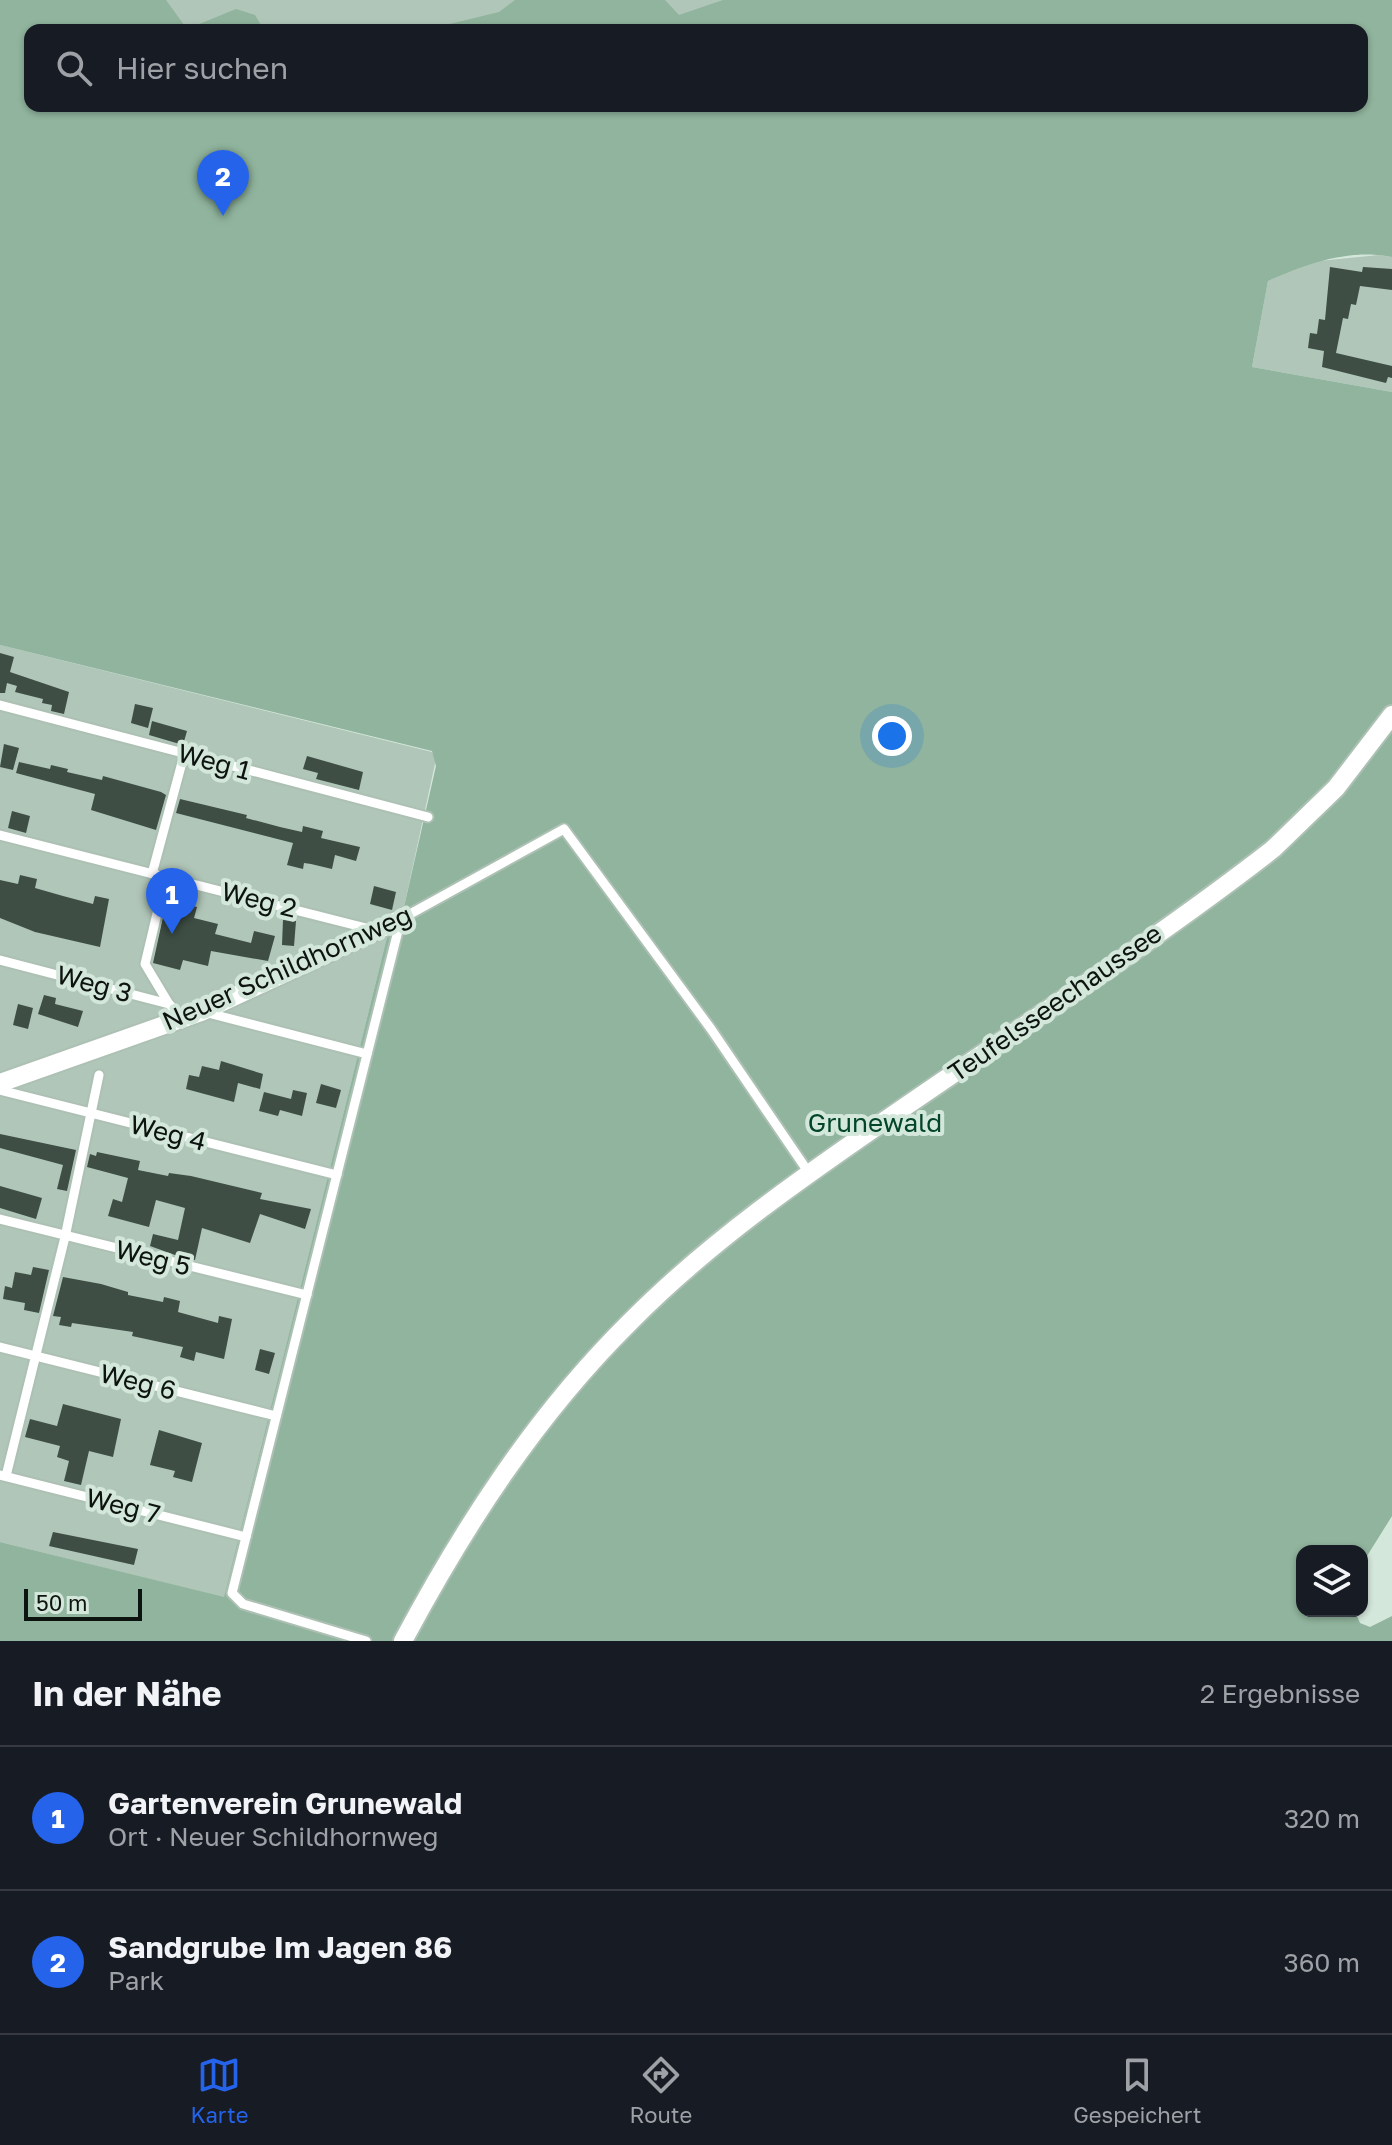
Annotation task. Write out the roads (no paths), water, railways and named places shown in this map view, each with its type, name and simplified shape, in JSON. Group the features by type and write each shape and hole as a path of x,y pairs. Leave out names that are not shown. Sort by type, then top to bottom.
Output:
{"street":[{"name":"Teufelsseechaussee","path":"403,1641 470,1521 558,1401 668,1285 709,1248 809,1173 1273,849 1336,788 1392,715"},
{"name":"Neuer Schildhornweg","path":"0,1083 192,1015 401,919"}],"lane":[{"name":"Weg 1","path":"0,705 428,817"},
{"path":"152,874 184,755"},
{"name":"Neuer Schildhornweg","path":"401,919 564,829 711,1029 809,1173"},
{"name":"Weg 2","path":"0,835 377,931"},
{"path":"160,901 145,964 169,1004 192,1015 367,1054"},
{"path":"366,1641 243,1604 232,1593 401,919"},
{"name":"Weg 3","path":"0,960 169,1004"},
{"path":"3,1476 65,1237 99,1075"},
{"name":"Weg 4","path":"0,1090 337,1175"},
{"name":"Weg 5","path":"0,1219 307,1295"},
{"name":"Weg 6","path":"0,1347 276,1416"},
{"name":"Weg 7","path":"3,1476 246,1537"}],"place":[{"name":"Sandgrube Im Jagen 86","path":"223,216"},
{"name":"Gartenverein Grunewald","path":"172,934"}],"park label":[{"name":"Grunewald","path":"875,1123"}]}
